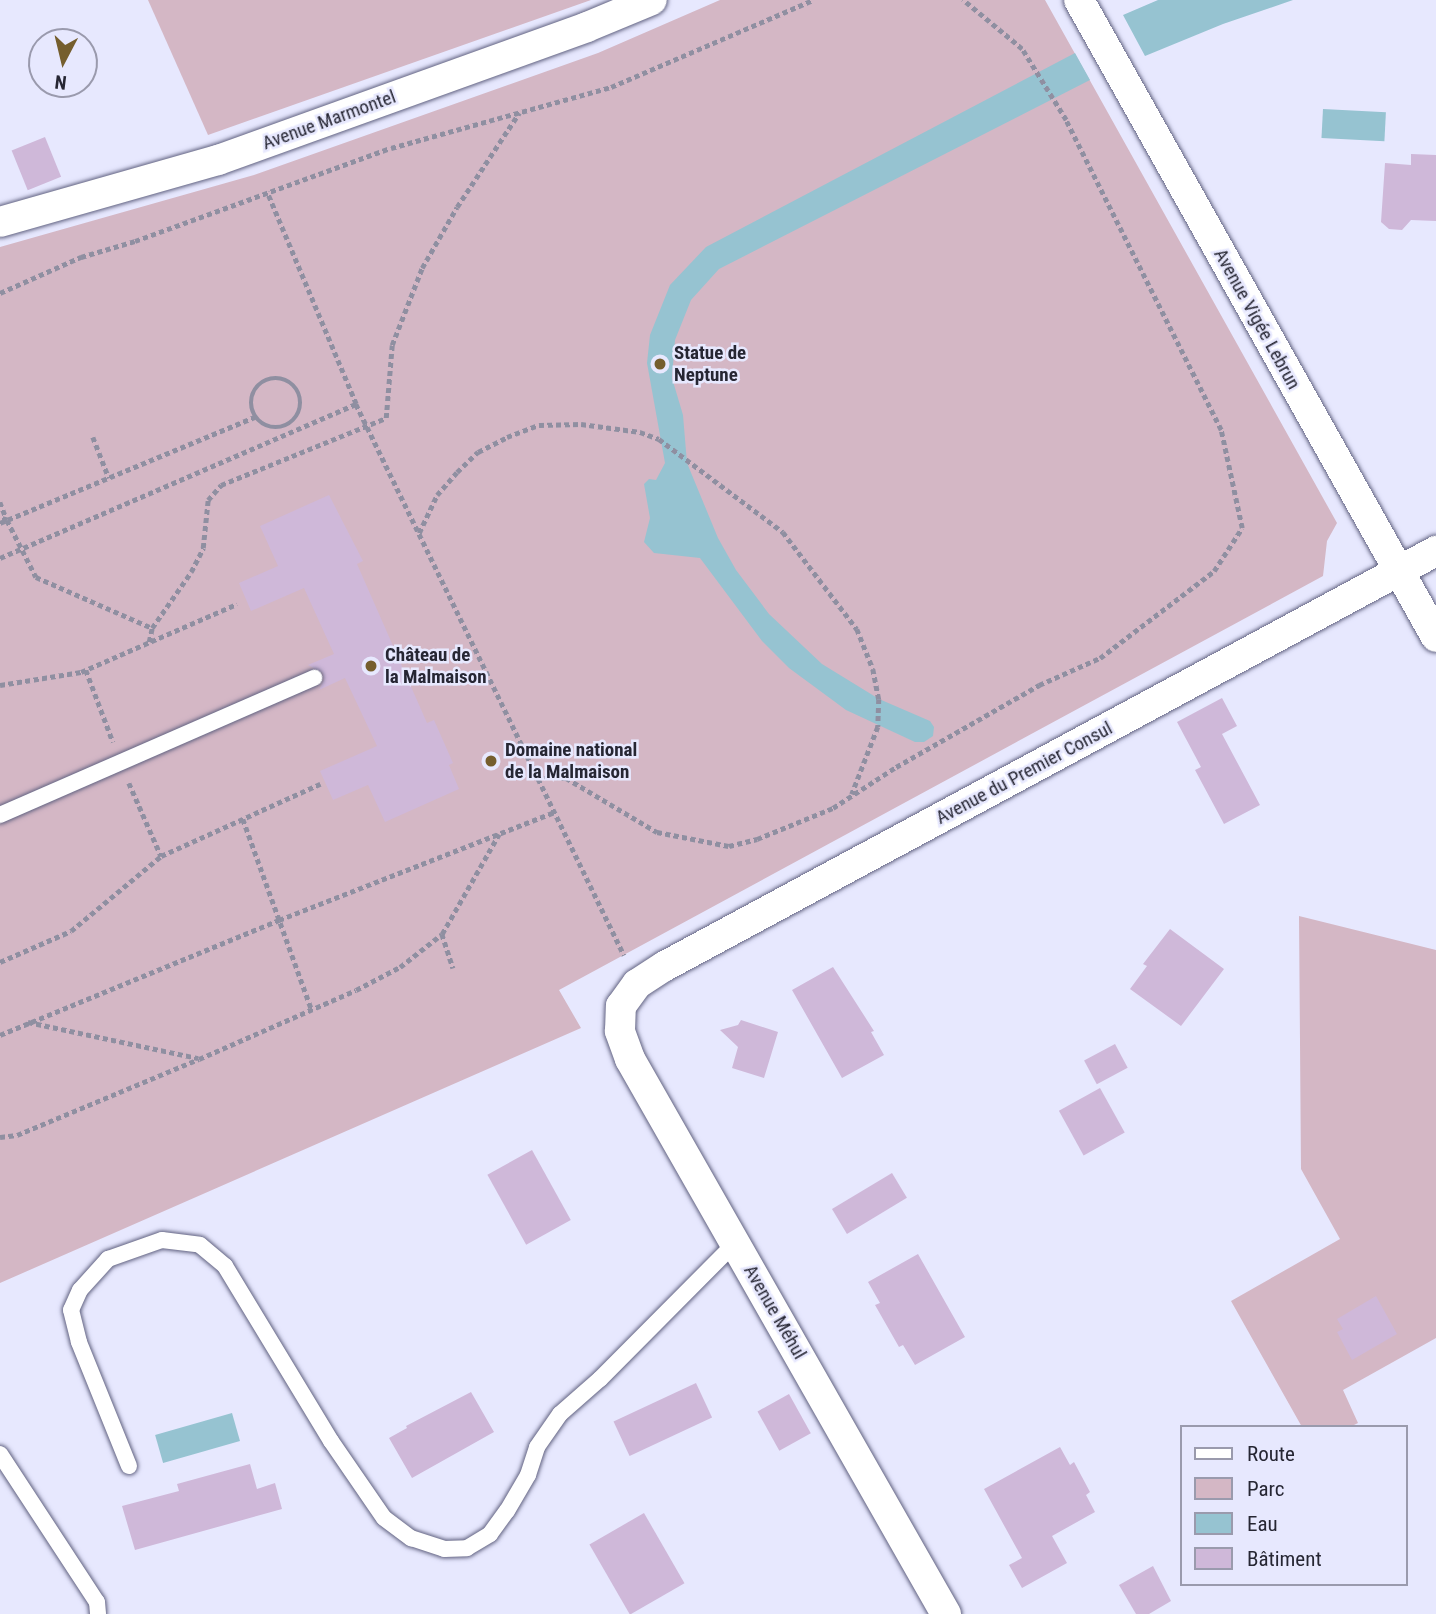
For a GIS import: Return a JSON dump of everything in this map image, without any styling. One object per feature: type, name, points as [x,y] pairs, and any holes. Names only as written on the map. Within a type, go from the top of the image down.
[{"type":"street","name":"Avenue Marmontel","points":[[0,222],[218,160],[587,27],[652,0]]},
{"type":"street","name":"Avenue Vigée Lebrun","points":[[1079,0],[1436,637]]},
{"type":"street","name":"Avenue du Premier Consul","points":[[621,1006],[638,984],[665,966],[1436,551]]},
{"type":"street","name":"Avenue Méhul","points":[[621,1006],[620,1031],[631,1059],[946,1614]]},
{"type":"lane","points":[[0,815],[314,678]]},
{"type":"lane","points":[[130,1466],[79,1342],[71,1310],[80,1290],[108,1259],[162,1240],[200,1245],[225,1266],[331,1441],[384,1518],[411,1538],[444,1549],[456,1549],[467,1548],[490,1535],[527,1475],[537,1447],[560,1414],[609,1371],[735,1243]]},
{"type":"lane","points":[[0,1454],[97,1602],[98,1614]]},
{"type":"path","points":[[0,293],[80,257],[391,148],[611,87],[813,0]]},
{"type":"path","points":[[536,775],[566,778],[657,832],[729,846],[788,827],[833,808],[1039,685],[1100,658],[1214,571],[1242,527],[1221,430],[1066,120],[1022,49],[963,0]]},
{"type":"path","points":[[149,642],[152,628],[191,572],[203,548],[208,500],[221,485],[386,418],[386,384],[392,345],[422,268],[457,207],[520,112]]},
{"type":"path","points":[[267,192],[356,404],[624,955]]},
{"type":"path","points":[[267,379],[286,379],[301,396],[302,408],[288,429],[265,426],[255,417],[251,401],[258,385],[267,379]]},
{"type":"path","points":[[0,558],[288,429],[356,404]]},
{"type":"path","points":[[0,520],[8,520],[255,417]]},
{"type":"path","points":[[419,533],[437,495],[457,472],[478,452],[507,437],[539,425],[581,424],[640,432],[660,439],[783,532],[857,629],[873,669],[879,699],[878,727],[852,795]]},
{"type":"path","points":[[93,437],[109,478]]},
{"type":"path","points":[[0,502],[20,549],[36,577],[152,628]]},
{"type":"path","points":[[0,685],[81,672],[237,604]]},
{"type":"path","points":[[0,962],[71,931],[161,856],[320,784]]},
{"type":"path","points":[[0,1035],[28,1021],[554,812]]},
{"type":"path","points":[[243,819],[311,1008]]},
{"type":"path","points":[[0,1136],[17,1135],[199,1059],[356,990],[400,967],[442,934],[499,834]]},
{"type":"path","points":[[442,934],[453,968]]},
{"type":"path","points":[[28,1021],[199,1059]]},
{"type":"green space","points":[[148,0],[591,0],[208,135]]},
{"type":"green space","name":"Domaine national de la Malmaison","points":[[720,0],[1045,0],[1337,523],[1327,541],[1323,576],[559,990],[581,1028],[0,1283],[0,247],[254,175],[598,53]]},
{"type":"green space","points":[[1299,916],[1436,950],[1436,1338],[1343,1390],[1358,1423],[1354,1425],[1301,1425],[1231,1301],[1340,1239],[1301,1169]]},
{"type":"water","points":[[1158,0],[1293,0],[1223,24],[1145,56],[1123,15]]},
{"type":"water","points":[[1075,53],[1090,80],[719,269],[691,300],[675,340],[672,378],[683,415],[687,463],[718,538],[736,570],[769,614],[822,664],[879,699],[930,721],[934,727],[933,736],[924,742],[915,742],[846,710],[789,668],[762,641],[700,558],[654,553],[644,542],[650,518],[644,484],[649,479],[656,480],[665,463],[647,363],[650,335],[670,285],[706,247]]},
{"type":"water","points":[[1323,109],[1386,112],[1384,141],[1321,138]]},
{"type":"water","points":[[232,1413],[240,1441],[163,1463],[155,1435]]},
{"type":"building","points":[[45,137],[61,177],[28,190],[12,150]]},
{"type":"building","points":[[1411,154],[1436,155],[1436,221],[1411,220],[1402,230],[1389,229],[1381,222],[1385,163],[1411,165]]},
{"type":"building","name":"Château de la Malmaison","points":[[329,495],[363,561],[357,564],[427,723],[434,720],[453,763],[449,765],[459,789],[385,822],[368,785],[333,800],[320,771],[377,746],[345,678],[319,690],[324,680],[323,673],[308,665],[334,654],[304,588],[251,611],[239,583],[278,566],[260,526]]},
{"type":"building","points":[[1222,698],[1237,726],[1222,734],[1260,805],[1224,824],[1195,770],[1201,767],[1177,722]]},
{"type":"building","points":[[1170,929],[1224,969],[1181,1026],[1130,989],[1147,966],[1143,964]]},
{"type":"building","points":[[833,967],[874,1031],[871,1032],[884,1055],[842,1078],[792,990]]},
{"type":"building","points":[[741,1020],[778,1032],[764,1078],[732,1068],[738,1047],[720,1030],[738,1025]]},
{"type":"building","points":[[1115,1044],[1128,1068],[1097,1084],[1084,1060]]},
{"type":"building","points":[[1100,1088],[1125,1133],[1084,1155],[1059,1111]]},
{"type":"building","points":[[532,1150],[571,1220],[526,1245],[487,1175]]},
{"type":"building","points":[[892,1173],[907,1198],[847,1234],[832,1209]]},
{"type":"building","points":[[918,1254],[965,1337],[915,1365],[903,1345],[899,1347],[875,1305],[880,1303],[868,1282]]},
{"type":"building","points":[[1376,1296],[1397,1334],[1352,1360],[1337,1332],[1343,1329],[1337,1319]]},
{"type":"building","points":[[696,1383],[712,1417],[630,1456],[614,1421]]},
{"type":"building","points":[[471,1392],[494,1432],[412,1478],[389,1438],[407,1428],[406,1426]]},
{"type":"building","points":[[789,1394],[811,1433],[779,1451],[758,1411]]},
{"type":"building","points":[[1060,1447],[1070,1465],[1074,1462],[1090,1492],[1086,1495],[1095,1512],[1052,1536],[1067,1563],[1022,1588],[1009,1565],[1022,1558],[984,1489]]},
{"type":"building","points":[[250,1464],[257,1489],[275,1483],[282,1509],[135,1550],[122,1506],[179,1491],[177,1484]]},
{"type":"building","points":[[644,1513],[684,1583],[630,1614],[589,1544]]},
{"type":"building","points":[[1153,1566],[1171,1601],[1149,1614],[1136,1614],[1119,1585]]},
{"type":"place","name":"Statue de Neptune","points":[[660,364]]},
{"type":"place","name":"Château de la Malmaison","points":[[371,666]]},
{"type":"place","name":"Domaine national de la Malmaison","points":[[491,761]]}]
